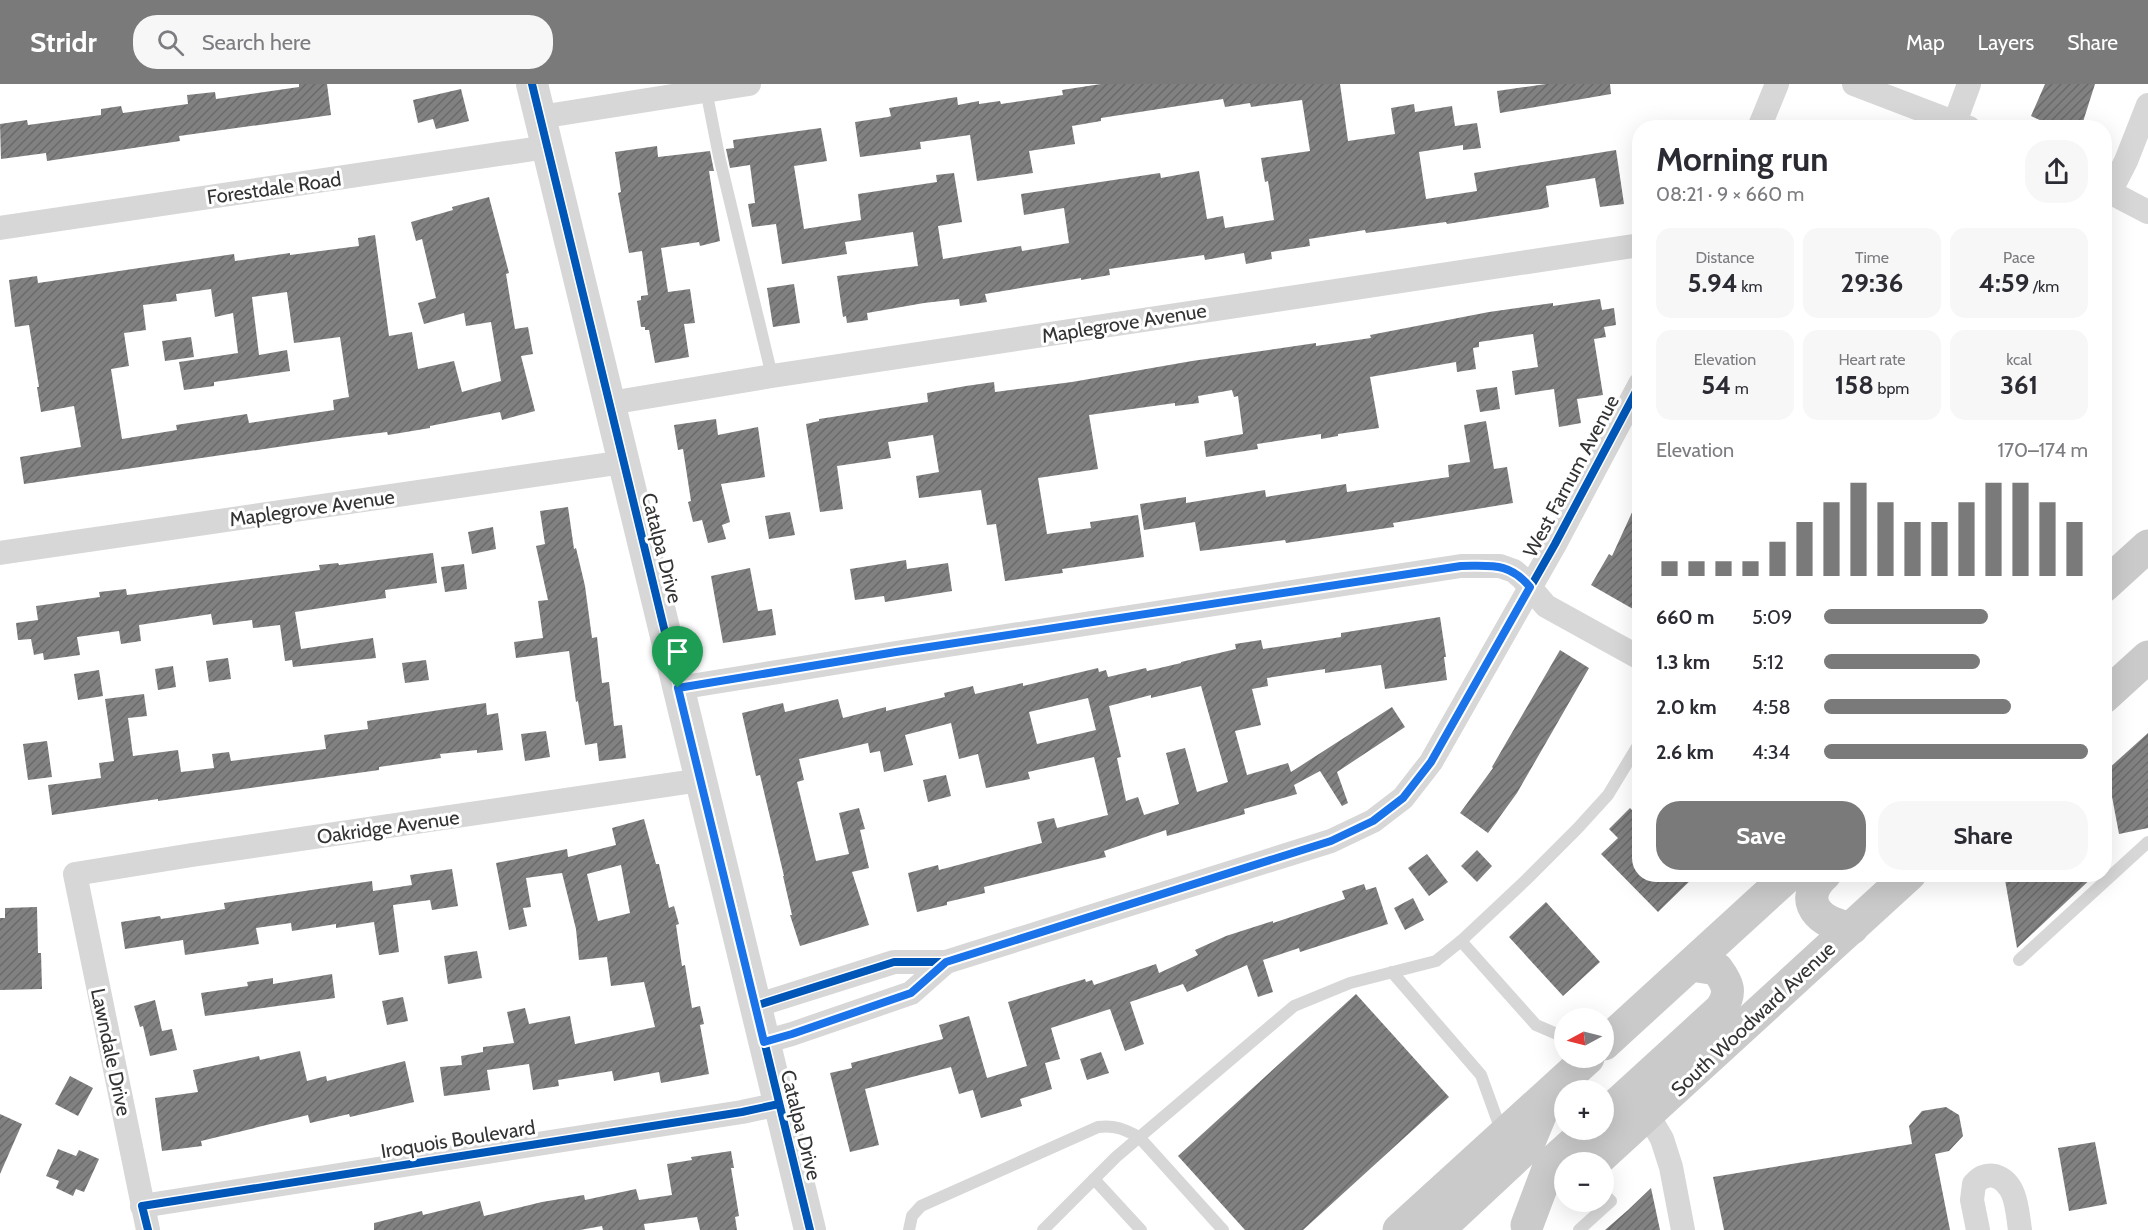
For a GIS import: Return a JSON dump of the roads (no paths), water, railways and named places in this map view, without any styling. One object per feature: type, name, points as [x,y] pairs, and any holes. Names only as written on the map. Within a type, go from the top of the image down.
[{"type":"main road","points":[[2112,579],[2148,546]]},
{"type":"main road","points":[[2112,690],[2148,657]]},
{"type":"main road","points":[[1614,1035],[1781,882]]},
{"type":"main road","points":[[1817,882],[1812,893],[1812,904],[1817,914],[1838,927],[1852,928]]},
{"type":"main road","name":"South Woodward Avenue","points":[[1606,1152],[1852,928],[1892,886]]},
{"type":"main road","points":[[1614,1107],[1722,1009],[1728,998],[1728,989],[1717,969],[1691,965]]},
{"type":"main road","points":[[1399,1230],[1576,1068]]},
{"type":"main road","points":[[1438,1230],[1527,1147],[1550,1091]]},
{"type":"main road","points":[[1525,1227],[1550,1164],[1577,1140]]},
{"type":"main road","points":[[1525,1227],[1554,1200]]},
{"type":"street","name":"Catalpa Drive","points":[[532,84],[810,1230]]},
{"type":"street","points":[[540,117],[749,84]]},
{"type":"street","points":[[1762,120],[1777,84]]},
{"type":"street","points":[[1854,84],[1944,120]]},
{"type":"street","points":[[1956,120],[1969,84]]},
{"type":"street","points":[[2112,183],[2126,162],[2148,105]]},
{"type":"street","name":"Forestdale Road","points":[[0,228],[548,147]]},
{"type":"street","points":[[2112,194],[2148,213]]},
{"type":"street","name":"Maplegrove Avenue","points":[[610,403],[772,376],[1632,246]]},
{"type":"street","name":"West Farnum Avenue","points":[[755,1006],[894,962],[946,962],[1331,841],[1373,821],[1403,798],[1431,762],[1555,544],[1632,399]]},
{"type":"street","name":"Maplegrove Avenue","points":[[0,553],[624,462]]},
{"type":"street","points":[[678,688],[896,652],[1461,566],[1500,566],[1514,571],[1546,606],[1632,654]]},
{"type":"street","name":"Oakridge Avenue","points":[[75,874],[701,780]]},
{"type":"street","name":"Lawndale Drive","points":[[75,874],[148,1230]]},
{"type":"street","name":"West Farnum Avenue","points":[[764,1042],[911,993],[946,962]]},
{"type":"street","name":"Iroquois Boulevard","points":[[142,1206],[779,1104]]},
{"type":"street","points":[[1648,1115],[1662,1139],[1671,1167],[1683,1230]]},
{"type":"street","points":[[1978,1230],[1972,1200],[1974,1184],[1980,1178],[1990,1175],[2001,1178],[2011,1188],[2020,1230]]},
{"type":"lane","points":[[706,90],[719,156],[772,376]]},
{"type":"lane","points":[[1049,1228],[1094,1179],[1138,1137],[1294,1006],[1350,983],[1436,961],[1527,879],[1584,821],[1608,795],[1632,755]]},
{"type":"lane","points":[[2112,875],[2148,842]]},
{"type":"lane","points":[[2019,960],[2104,882]]},
{"type":"lane","points":[[1461,940],[1536,1025],[1554,1033]]},
{"type":"lane","points":[[1392,972],[1481,1075],[1502,1135]]},
{"type":"lane","points":[[909,1230],[912,1216],[921,1206],[1098,1126],[1112,1125],[1138,1137],[1222,1230]]},
{"type":"lane","points":[[1094,1179],[1141,1230]]},
{"type":"lane","points":[[1579,1230],[1599,1212]]}]
